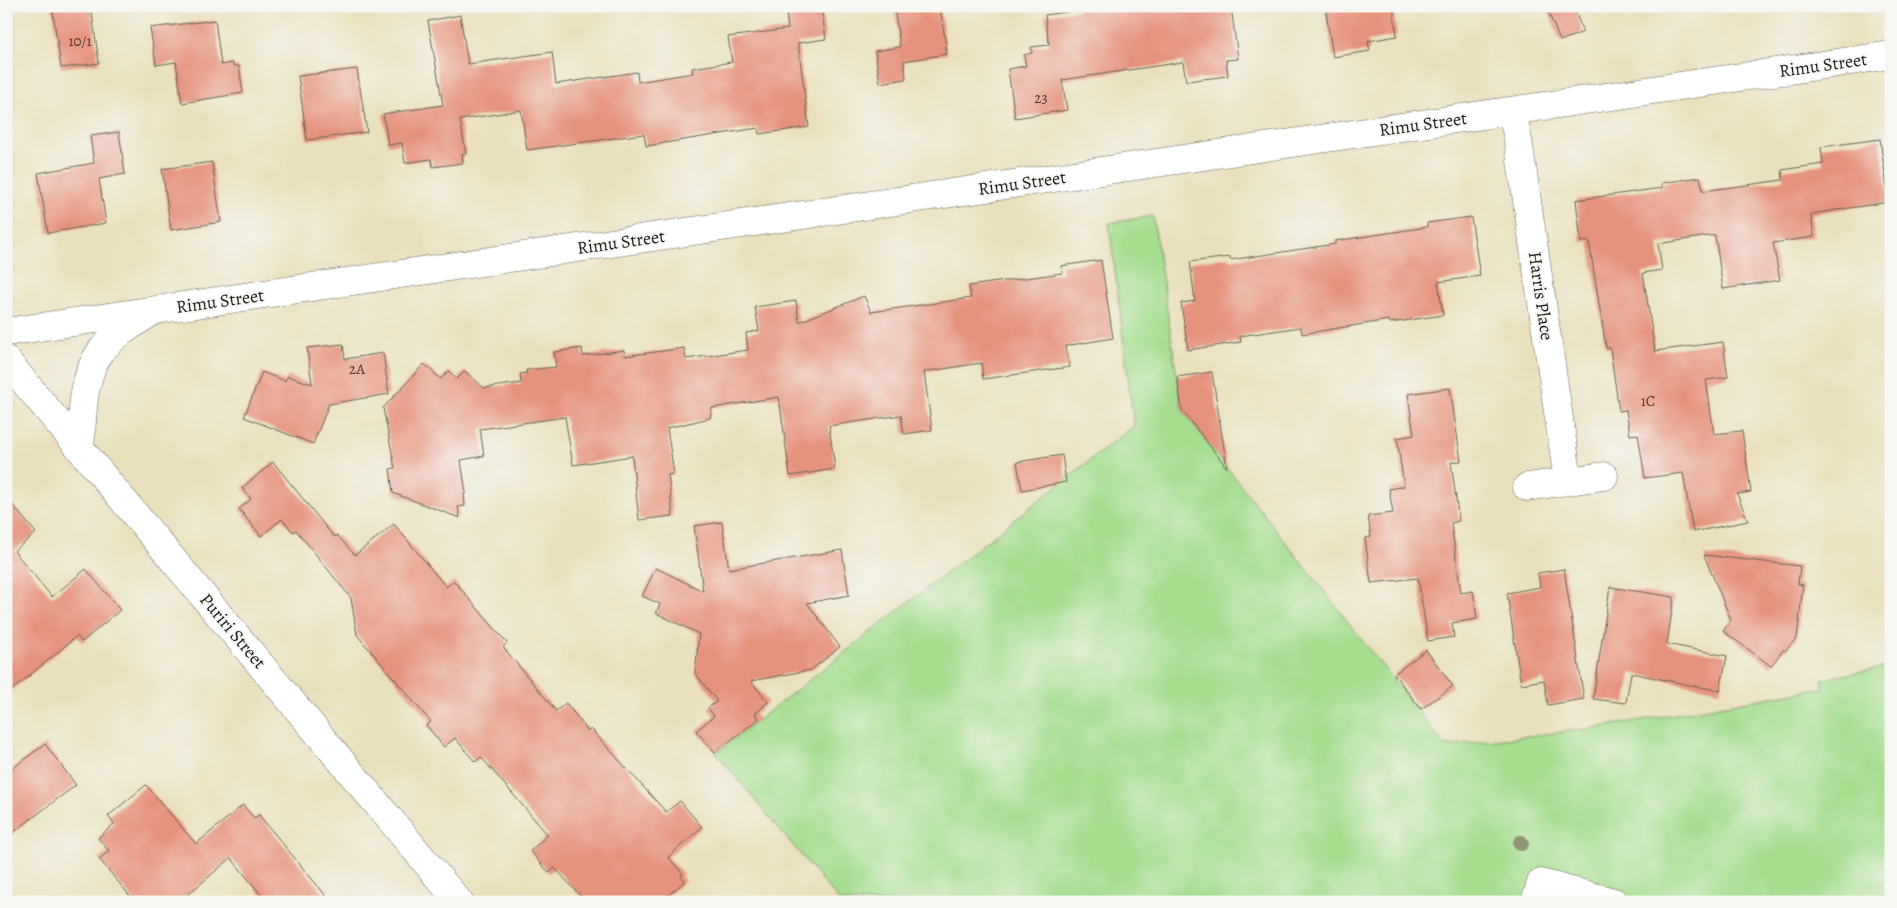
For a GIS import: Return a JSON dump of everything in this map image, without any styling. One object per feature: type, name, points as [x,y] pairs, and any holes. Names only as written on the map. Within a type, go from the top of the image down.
[{"type":"street","name":"Rimu Street","points":[[6,332],[1891,55]]},
{"type":"street","name":"Harris Place","points":[[1512,112],[1518,140],[1568,480]]},
{"type":"street","name":"Rimu Street","points":[[80,448],[88,376],[101,351],[122,332],[153,310]]},
{"type":"street","name":"Puriri Street","points":[[6,360],[459,902]]},
{"type":"street","points":[[1527,487],[1604,476]]},
{"type":"street","points":[[1535,902],[1540,883],[1614,902]]},
{"type":"green space","points":[[1153,216],[1182,410],[1445,746],[1595,728],[1823,688],[1822,679],[1891,666],[1891,902],[840,902],[716,753],[1134,426],[1109,223]]},
{"type":"building","points":[[52,6],[91,6],[99,63],[61,68]]},
{"type":"building","points":[[785,6],[821,6],[826,39],[798,43],[809,127],[759,134],[758,128],[646,146],[644,134],[527,150],[521,110],[460,120],[466,154],[462,154],[463,163],[433,167],[431,159],[405,163],[402,143],[388,145],[383,114],[443,105],[428,21],[460,15],[468,64],[552,52],[556,84],[637,72],[638,82],[693,73],[692,68],[732,62],[728,37],[788,29]]},
{"type":"building","points":[[894,6],[940,6],[947,54],[904,61],[906,79],[880,83],[875,51],[900,47]]},
{"type":"building","points":[[1080,6],[1231,6],[1238,59],[1226,60],[1228,76],[1186,81],[1183,62],[1062,80],[1067,110],[1015,118],[1008,69],[1026,66],[1024,55],[1032,53],[1031,47],[1049,45],[1045,15],[1080,10]]},
{"type":"building","points":[[1325,6],[1393,6],[1397,36],[1368,41],[1370,51],[1333,57]]},
{"type":"building","points":[[1546,6],[1573,6],[1583,32],[1560,41]]},
{"type":"building","points":[[215,20],[221,65],[233,63],[233,66],[239,66],[243,93],[182,103],[176,62],[156,65],[150,28]]},
{"type":"building","points":[[357,69],[367,132],[307,140],[298,76]]},
{"type":"building","points":[[119,132],[125,174],[99,179],[106,223],[48,233],[38,173],[94,163],[90,136]]},
{"type":"building","points":[[1880,139],[1889,202],[1811,214],[1814,237],[1773,243],[1780,280],[1723,289],[1715,235],[1658,244],[1662,270],[1643,273],[1655,351],[1723,342],[1728,377],[1706,380],[1714,434],[1742,431],[1751,492],[1737,494],[1748,521],[1693,532],[1683,473],[1645,478],[1638,434],[1630,435],[1626,410],[1619,411],[1610,348],[1606,348],[1589,241],[1581,242],[1576,200],[1662,188],[1662,183],[1700,177],[1703,191],[1783,180],[1782,170],[1823,164],[1821,147]]},
{"type":"building","points":[[212,162],[221,222],[171,230],[162,169]]},
{"type":"building","points":[[1471,217],[1480,276],[1438,282],[1443,315],[1390,323],[1389,320],[1302,334],[1301,327],[1240,336],[1241,342],[1188,350],[1181,303],[1195,301],[1190,262],[1230,257],[1230,260],[1335,244],[1335,241],[1427,227],[1427,223]]},
{"type":"building","points":[[1101,260],[1113,338],[1065,346],[1070,367],[983,379],[981,363],[924,372],[932,430],[904,434],[901,415],[829,426],[835,469],[790,476],[779,397],[712,408],[710,418],[667,428],[674,474],[668,475],[673,516],[639,520],[632,456],[573,465],[565,417],[480,429],[484,456],[461,460],[466,493],[464,494],[465,506],[458,507],[460,518],[393,493],[390,469],[395,468],[383,408],[424,364],[441,379],[449,371],[457,379],[465,371],[484,388],[521,383],[520,374],[527,373],[526,370],[556,367],[554,352],[582,348],[583,356],[624,350],[625,356],[684,348],[686,359],[748,350],[746,333],[759,331],[755,307],[796,301],[799,322],[864,296],[871,312],[971,298],[969,286],[1062,273],[1061,266]]},
{"type":"building","points":[[343,344],[345,359],[383,353],[389,394],[329,404],[313,444],[244,417],[262,372],[285,381],[288,376],[312,384],[307,348]]},
{"type":"building","points":[[1212,372],[1227,468],[1182,410],[1177,377]]},
{"type":"building","points":[[1450,388],[1461,461],[1451,462],[1459,521],[1451,523],[1461,593],[1473,591],[1477,619],[1452,623],[1454,637],[1428,641],[1418,578],[1371,583],[1365,538],[1371,537],[1368,516],[1393,513],[1389,489],[1404,486],[1397,438],[1414,435],[1408,394]]},
{"type":"building","points":[[1062,455],[1066,482],[1022,490],[1017,462]]},
{"type":"building","points":[[273,462],[334,537],[337,535],[355,555],[394,524],[446,587],[454,581],[507,643],[503,647],[556,711],[566,703],[588,731],[591,729],[666,812],[680,801],[702,827],[668,857],[683,874],[681,876],[685,881],[660,902],[586,902],[555,868],[549,873],[530,851],[548,835],[481,757],[475,762],[455,738],[444,747],[426,725],[431,722],[357,635],[351,598],[296,530],[293,532],[282,519],[261,536],[239,509],[251,499],[242,488]]},
{"type":"building","points":[[6,497],[36,533],[14,551],[52,597],[86,569],[120,610],[82,642],[77,636],[6,695]]},
{"type":"building","points":[[722,522],[729,569],[842,550],[849,595],[807,603],[840,647],[811,670],[751,681],[768,702],[755,714],[759,719],[715,752],[696,731],[714,716],[708,708],[717,701],[695,673],[699,634],[656,613],[660,604],[642,596],[656,568],[703,591],[694,526]]},
{"type":"building","points":[[1704,555],[1800,566],[1798,584],[1803,585],[1797,638],[1785,651],[1783,650],[1771,666],[1723,631],[1731,620]]},
{"type":"building","points":[[1564,569],[1584,699],[1548,705],[1544,680],[1521,684],[1507,593],[1540,587],[1538,573]]},
{"type":"building","points":[[1610,587],[1674,597],[1667,644],[1727,656],[1720,691],[1631,673],[1626,703],[1593,699]]},
{"type":"building","points":[[1426,650],[1453,686],[1421,709],[1394,674]]},
{"type":"building","points":[[45,744],[76,785],[6,838],[6,773]]},
{"type":"building","points":[[146,785],[196,844],[243,805],[254,818],[259,815],[331,902],[267,902],[231,858],[179,902],[135,902],[99,859],[109,851],[98,838],[114,824],[108,816]]}]
